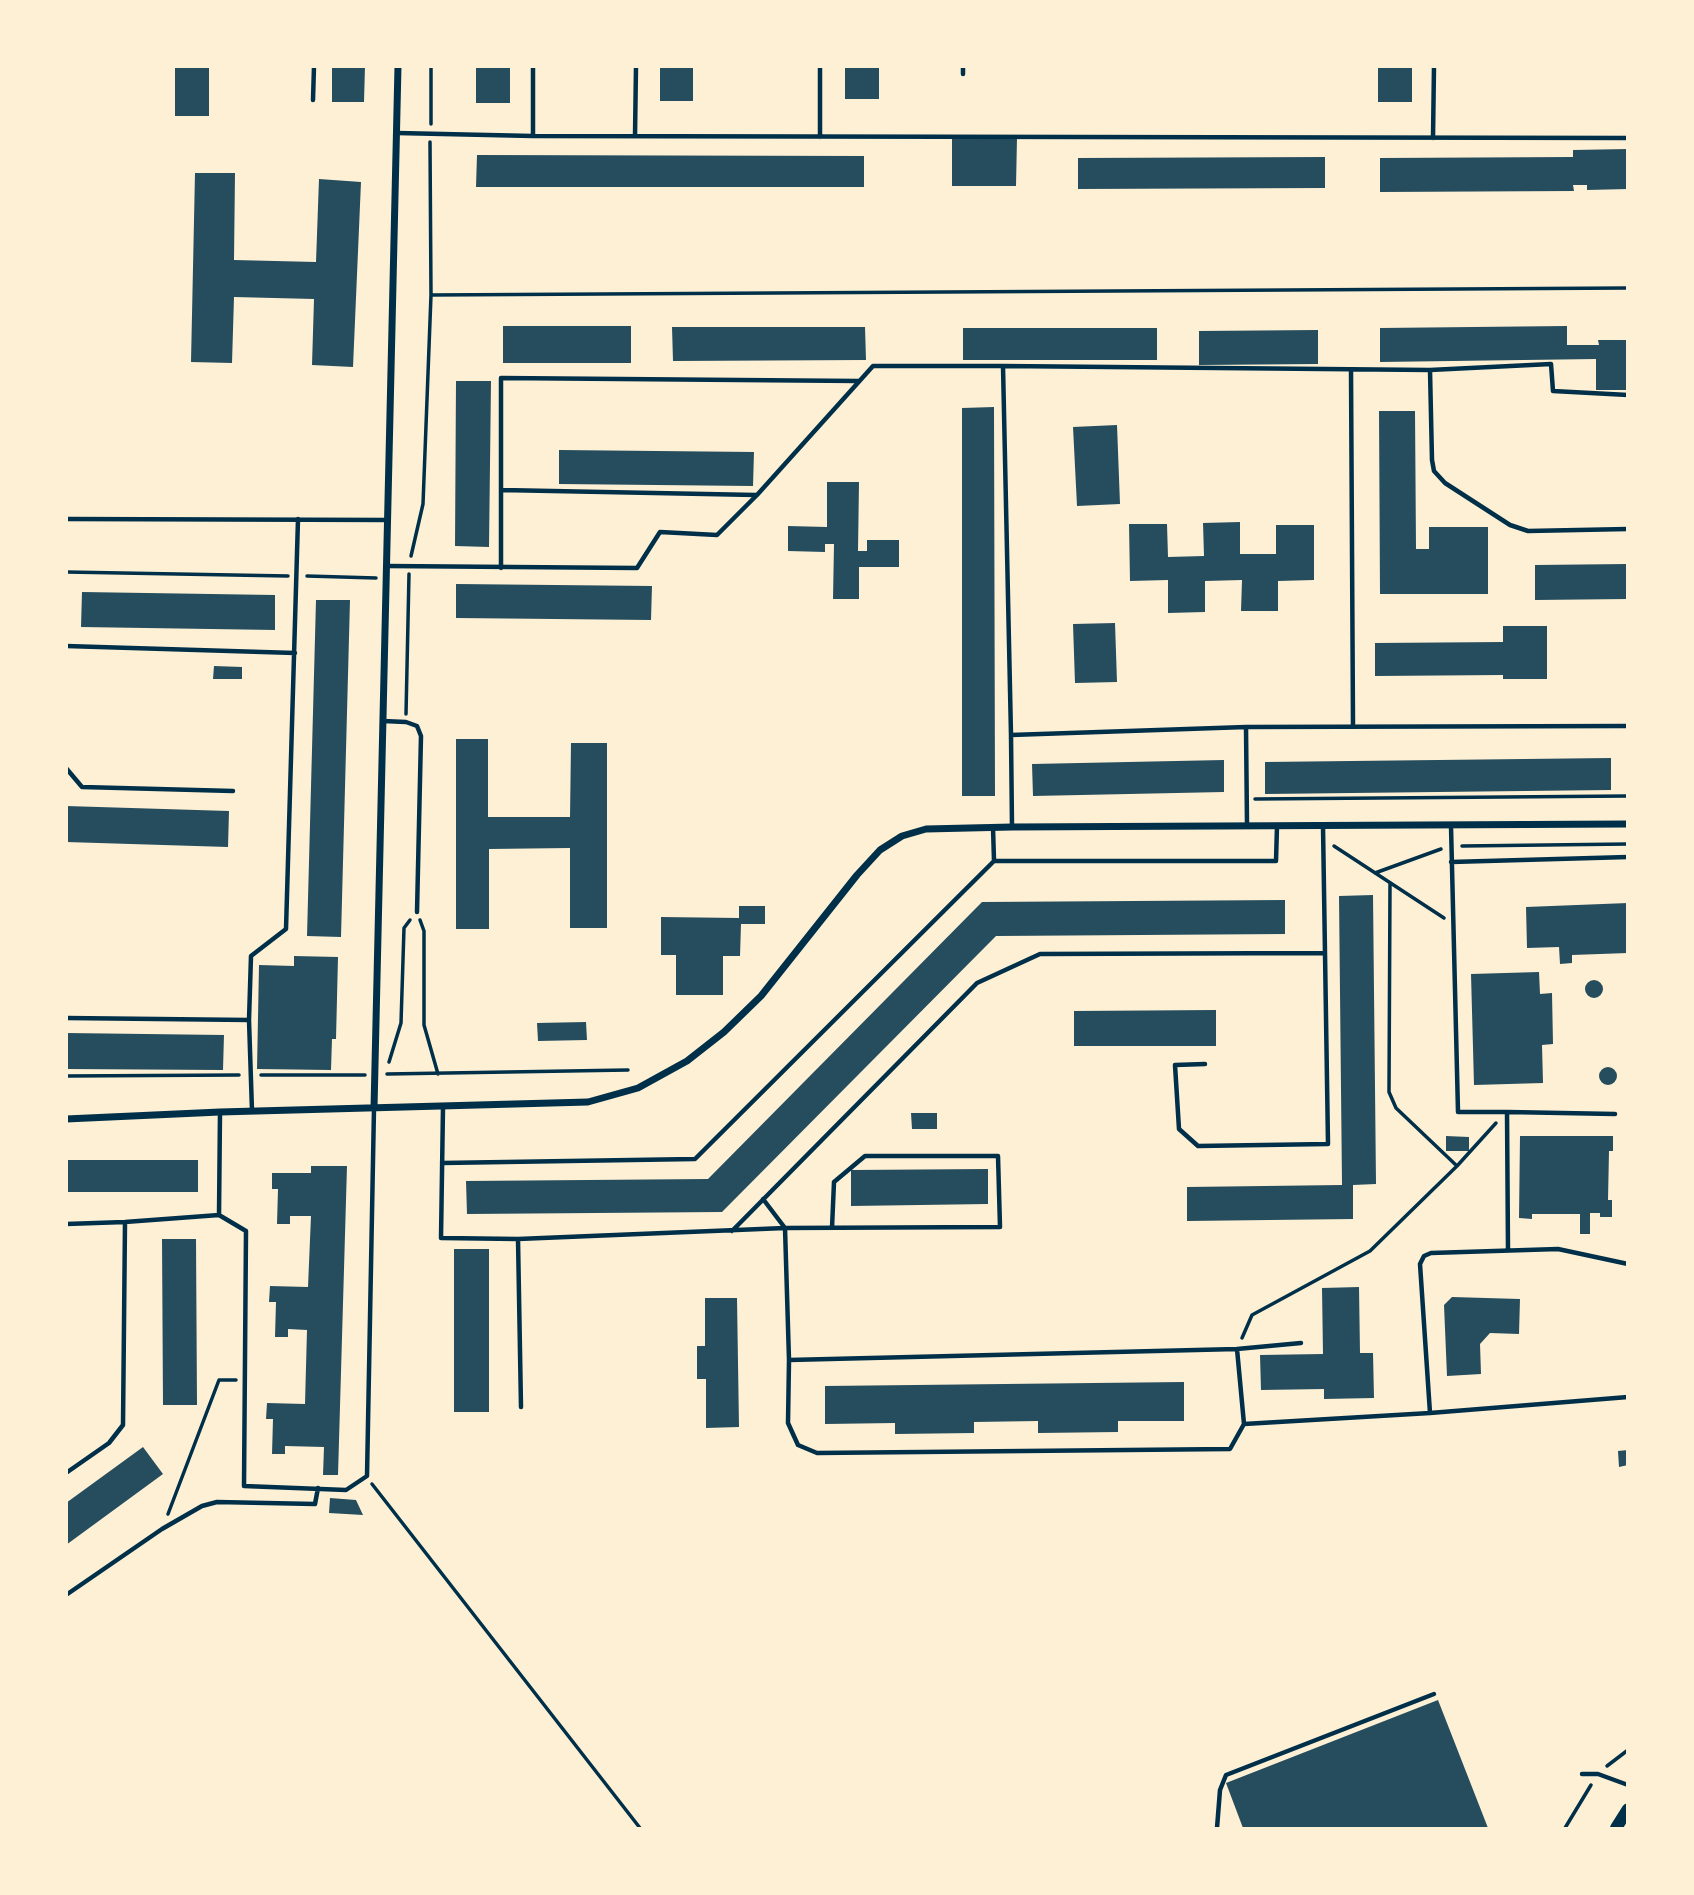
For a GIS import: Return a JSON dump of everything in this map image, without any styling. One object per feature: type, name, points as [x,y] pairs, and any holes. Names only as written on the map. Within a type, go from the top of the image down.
[{"type":"main road","points":[[1616,1829],[1628,1809]]},
{"type":"street","points":[[374,1108],[398,66]]},
{"type":"street","points":[[66,1119],[220,1111],[588,1102],[638,1088],[687,1061],[724,1032],[761,996],[880,850],[902,836],[926,829],[1628,824]]},
{"type":"lane","points":[[313,100],[314,66]]},
{"type":"lane","points":[[533,66],[533,136]]},
{"type":"lane","points":[[635,136],[636,66]]},
{"type":"lane","points":[[820,66],[820,137]]},
{"type":"lane","points":[[963,66],[963,74]]},
{"type":"lane","points":[[1433,138],[1434,66]]},
{"type":"lane","points":[[396,133],[533,136],[1628,138]]},
{"type":"lane","points":[[386,566],[637,568],[660,532],[717,535],[757,495],[873,366],[1430,370],[1551,364],[1553,391],[1628,395]]},
{"type":"lane","points":[[1003,366],[1013,827]]},
{"type":"lane","points":[[1350,370],[1353,726]]},
{"type":"lane","points":[[1430,370],[1432,460],[1434,471],[1445,483],[1510,526],[1528,531],[1628,529]]},
{"type":"lane","points":[[501,568],[501,378],[859,381]]},
{"type":"lane","points":[[501,490],[757,495]]},
{"type":"lane","points":[[66,519],[387,520]]},
{"type":"lane","points":[[252,1111],[249,1020],[251,956],[286,929],[298,519]]},
{"type":"lane","points":[[66,646],[295,653]]},
{"type":"lane","points":[[383,721],[406,722],[416,726],[421,736],[417,912]]},
{"type":"lane","points":[[1011,735],[1245,727],[1628,726]]},
{"type":"lane","points":[[1245,727],[1247,825]]},
{"type":"lane","points":[[66,768],[82,787],[233,791]]},
{"type":"lane","points":[[442,1163],[695,1159],[994,861],[1276,861],[1277,826]]},
{"type":"lane","points":[[1205,1064],[1175,1065],[1179,1129],[1198,1146],[1328,1144],[1323,826]]},
{"type":"lane","points":[[1451,826],[1458,1112],[1615,1114]]},
{"type":"lane","points":[[993,827],[994,861]]},
{"type":"lane","points":[[1451,862],[1628,857]]},
{"type":"lane","points":[[731,1231],[977,983],[1040,954],[1325,953]]},
{"type":"lane","points":[[66,1018],[249,1020]]},
{"type":"lane","points":[[443,1107],[442,1238],[518,1238],[785,1228],[832,1228],[1000,1227],[998,1156],[865,1156],[834,1182],[832,1228]]},
{"type":"lane","points":[[66,1224],[219,1215],[246,1231],[244,1486],[346,1490],[367,1476],[374,1108]]},
{"type":"lane","points":[[219,1215],[220,1111]]},
{"type":"lane","points":[[1507,1112],[1508,1250]]},
{"type":"lane","points":[[764,1199],[785,1228],[788,1423],[798,1445],[817,1454],[1230,1449],[1244,1424],[1237,1349]]},
{"type":"lane","points":[[66,1474],[109,1443],[123,1424],[125,1222]]},
{"type":"lane","points":[[518,1238],[521,1406]]},
{"type":"lane","points":[[1430,1413],[1420,1264],[1424,1256],[1431,1253],[1558,1249],[1628,1264]]},
{"type":"lane","points":[[789,1360],[1237,1349],[1301,1343]]},
{"type":"lane","points":[[1244,1424],[1628,1397]]},
{"type":"lane","points":[[66,1595],[162,1529],[202,1506],[217,1502],[315,1504],[318,1488]]},
{"type":"lane","points":[[1217,1829],[1220,1790],[1226,1775],[1434,1694]]},
{"type":"lane","points":[[1582,1774],[1598,1774],[1628,1785]]},
{"type":"path","points":[[406,722],[409,566],[423,504],[431,295],[431,66]]},
{"type":"path","points":[[431,295],[1628,288]]},
{"type":"path","points":[[66,572],[386,578]]},
{"type":"path","points":[[1247,799],[1628,796]]},
{"type":"path","points":[[1323,839],[1453,924]]},
{"type":"path","points":[[1375,873],[1450,846],[1628,844]]},
{"type":"path","points":[[1390,883],[1389,1092],[1396,1108],[1457,1166]]},
{"type":"path","points":[[417,912],[424,931],[424,1025],[438,1074]]},
{"type":"path","points":[[417,912],[404,928],[401,1024],[385,1074],[628,1070]]},
{"type":"path","points":[[66,1076],[375,1075]]},
{"type":"path","points":[[1237,1349],[1252,1315],[1370,1251],[1457,1166],[1507,1112]]},
{"type":"path","points":[[162,1529],[219,1380],[245,1380]]},
{"type":"path","points":[[367,1476],[640,1829]]},
{"type":"path","points":[[1565,1829],[1598,1774],[1628,1750]]},
{"type":"building","points":[[175,66],[209,66],[209,116],[175,116]]},
{"type":"building","points":[[332,66],[365,66],[364,102],[332,102]]},
{"type":"building","points":[[476,66],[510,66],[510,103],[476,103]]},
{"type":"building","points":[[660,66],[693,66],[693,101],[660,101]]},
{"type":"building","points":[[845,66],[879,66],[879,99],[845,99]]},
{"type":"building","points":[[1378,66],[1412,66],[1412,102],[1378,102]]},
{"type":"building","points":[[952,137],[1017,138],[1016,186],[952,186]]},
{"type":"building","points":[[1628,149],[1628,189],[1587,190],[1587,185],[1573,185],[1574,191],[1380,192],[1380,158],[1573,157],[1573,150]]},
{"type":"building","points":[[477,155],[864,156],[864,187],[476,187]]},
{"type":"building","points":[[1325,157],[1325,188],[1078,189],[1078,158]]},
{"type":"building","points":[[195,173],[235,173],[234,260],[316,262],[319,179],[361,182],[353,367],[312,365],[314,299],[234,297],[232,363],[191,362]]},
{"type":"building","points":[[503,326],[631,326],[631,363],[503,363]]},
{"type":"building","points":[[1567,326],[1567,345],[1599,345],[1598,340],[1628,340],[1628,390],[1596,390],[1596,359],[1380,362],[1380,328]]},
{"type":"building","points":[[672,327],[865,327],[866,360],[673,361]]},
{"type":"building","points":[[963,328],[1157,328],[1157,360],[963,360]]},
{"type":"building","points":[[1318,330],[1318,364],[1199,365],[1199,331]]},
{"type":"building","points":[[456,381],[491,381],[489,547],[455,546]]},
{"type":"building","points":[[994,407],[995,796],[962,796],[962,408]]},
{"type":"building","points":[[1379,411],[1415,411],[1416,549],[1429,549],[1429,527],[1488,527],[1488,594],[1380,594]]},
{"type":"building","points":[[1117,425],[1120,504],[1077,506],[1073,427]]},
{"type":"building","points":[[559,450],[754,452],[753,486],[559,484]]},
{"type":"building","points":[[827,482],[859,482],[858,551],[867,551],[867,540],[899,540],[899,567],[859,567],[859,599],[833,599],[834,544],[825,544],[825,552],[788,551],[788,526],[827,527]]},
{"type":"building","points":[[1240,522],[1240,554],[1276,554],[1276,525],[1314,525],[1314,580],[1278,581],[1278,611],[1241,611],[1242,580],[1205,581],[1205,612],[1168,613],[1168,580],[1130,581],[1129,524],[1167,524],[1168,557],[1204,556],[1203,523]]},
{"type":"building","points":[[1628,564],[1628,599],[1535,600],[1535,565]]},
{"type":"building","points":[[456,584],[652,586],[651,620],[456,618]]},
{"type":"building","points":[[82,592],[275,595],[275,630],[81,627]]},
{"type":"building","points":[[316,600],[350,600],[341,937],[307,936]]},
{"type":"building","points":[[1115,623],[1117,682],[1075,683],[1073,624]]},
{"type":"building","points":[[1503,626],[1547,626],[1547,679],[1503,679],[1503,675],[1375,676],[1375,643],[1503,642]]},
{"type":"building","points":[[214,666],[242,667],[242,679],[213,679]]},
{"type":"building","points":[[456,739],[488,739],[488,817],[570,817],[571,743],[607,743],[607,928],[570,928],[570,848],[489,849],[489,929],[456,929]]},
{"type":"building","points":[[1611,758],[1611,790],[1265,794],[1265,762]]},
{"type":"building","points":[[1224,760],[1224,792],[1033,796],[1032,764]]},
{"type":"building","points":[[66,806],[229,811],[228,847],[66,842]]},
{"type":"building","points":[[1373,895],[1376,1184],[1353,1185],[1353,1219],[1187,1221],[1187,1187],[1342,1185],[1339,896]]},
{"type":"building","points":[[1285,900],[1285,934],[996,936],[722,1212],[467,1214],[466,1181],[708,1179],[982,902]]},
{"type":"building","points":[[1628,903],[1628,953],[1572,955],[1572,963],[1560,964],[1559,947],[1527,948],[1526,907]]},
{"type":"building","points":[[739,906],[765,906],[765,924],[741,924],[740,956],[723,956],[723,995],[676,995],[676,955],[661,955],[661,917],[739,918]]},
{"type":"building","points":[[294,956],[338,957],[336,1039],[332,1039],[331,1070],[257,1069],[259,965],[294,966]]},
{"type":"building","points":[[1539,972],[1540,994],[1552,993],[1553,1044],[1542,1045],[1543,1083],[1474,1085],[1471,974]]},
{"type":"building","points":[[1594,980],[1600,983],[1603,989],[1600,995],[1594,998],[1588,995],[1585,989],[1588,983]]},
{"type":"building","points":[[1216,1010],[1216,1046],[1074,1046],[1074,1011]]},
{"type":"building","points":[[586,1022],[587,1040],[538,1041],[537,1023]]},
{"type":"building","points":[[66,1033],[224,1035],[223,1070],[66,1069]]},
{"type":"building","points":[[1608,1067],[1614,1070],[1617,1076],[1614,1082],[1608,1085],[1602,1082],[1599,1076],[1602,1070]]},
{"type":"building","points":[[911,1113],[937,1113],[937,1129],[912,1129]]},
{"type":"building","points":[[1446,1136],[1469,1137],[1469,1151],[1446,1151]]},
{"type":"building","points":[[1520,1136],[1613,1136],[1613,1151],[1609,1151],[1608,1200],[1612,1200],[1612,1217],[1600,1217],[1600,1213],[1590,1213],[1590,1234],[1580,1234],[1580,1214],[1532,1214],[1532,1219],[1519,1218]]},
{"type":"building","points":[[66,1160],[198,1160],[198,1192],[66,1192]]},
{"type":"building","points":[[311,1166],[347,1166],[338,1475],[323,1475],[324,1447],[285,1446],[285,1454],[272,1454],[273,1419],[266,1419],[267,1403],[305,1404],[307,1330],[288,1329],[288,1337],[275,1337],[276,1302],[269,1302],[270,1286],[308,1287],[311,1216],[290,1216],[290,1224],[277,1224],[278,1189],[272,1189],[272,1173],[311,1173]]},
{"type":"building","points":[[988,1169],[988,1204],[851,1206],[851,1170]]},
{"type":"building","points":[[162,1239],[196,1239],[197,1405],[163,1405]]},
{"type":"building","points":[[454,1249],[489,1249],[489,1412],[454,1412]]},
{"type":"building","points":[[1359,1287],[1360,1353],[1373,1353],[1374,1398],[1324,1399],[1324,1389],[1261,1390],[1260,1355],[1323,1354],[1322,1288]]},
{"type":"building","points":[[1452,1297],[1520,1299],[1519,1334],[1490,1333],[1480,1344],[1481,1374],[1447,1376],[1444,1305]]},
{"type":"building","points":[[705,1298],[737,1298],[739,1427],[706,1428],[706,1379],[697,1379],[697,1346],[705,1346]]},
{"type":"building","points":[[1184,1382],[1184,1421],[1118,1421],[1118,1432],[1038,1433],[1038,1421],[974,1422],[974,1433],[895,1434],[895,1423],[825,1424],[825,1386]]},
{"type":"building","points":[[143,1447],[163,1474],[66,1545],[66,1503]]},
{"type":"building","points":[[1628,1450],[1628,1465],[1619,1467],[1618,1451]]},
{"type":"building","points":[[330,1498],[356,1500],[363,1515],[329,1513]]},
{"type":"building","points":[[1438,1700],[1488,1828],[1243,1828],[1226,1783]]}]
